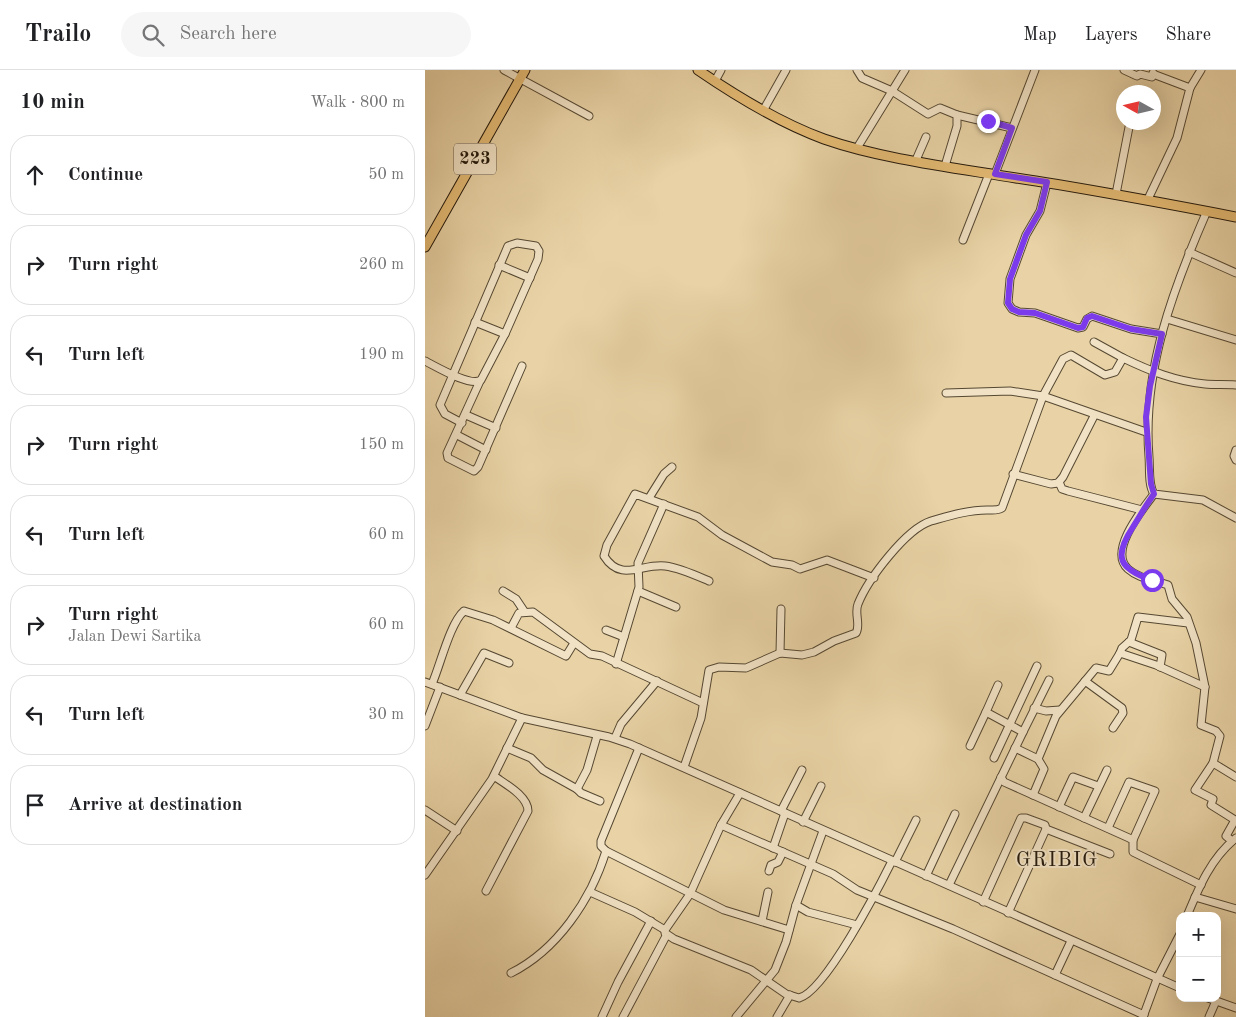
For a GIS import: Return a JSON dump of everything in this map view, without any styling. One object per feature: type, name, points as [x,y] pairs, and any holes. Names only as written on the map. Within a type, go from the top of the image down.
[{"type":"main road","name":"223","points":[[425,247],[525,70]]},
{"type":"main road","points":[[698,70],[763,109],[810,134],[857,148],[945,166],[1148,199],[1236,217]]},
{"type":"street","points":[[504,70],[589,116]]},
{"type":"street","points":[[715,81],[721,70]]},
{"type":"street","points":[[763,109],[785,70]]},
{"type":"street","points":[[857,70],[862,78],[892,91],[928,114],[940,108],[957,115],[1012,128]]},
{"type":"street","points":[[857,148],[905,70]]},
{"type":"street","points":[[963,240],[1035,70]]},
{"type":"street","points":[[1124,70],[1137,76],[1140,74],[1151,77],[1153,72],[1189,88]]},
{"type":"street","points":[[1148,199],[1177,138],[1189,88],[1201,70]]},
{"type":"street","points":[[945,166],[957,126],[957,115]]},
{"type":"street","points":[[1116,194],[1128,130]]},
{"type":"street","points":[[916,160],[926,137]]},
{"type":"street","points":[[1047,182],[1040,211],[1026,235],[1010,279],[1009,307],[1019,312],[1035,313],[1078,328],[1083,327],[1087,318],[1092,316],[1131,329],[1162,334]]},
{"type":"street","points":[[1154,494],[1151,484],[1146,432],[1148,396],[1162,334],[1189,252],[1207,211]]},
{"type":"street","points":[[462,423],[445,414],[440,405],[499,265],[511,244],[535,246],[539,255],[505,334],[480,381],[457,435],[447,452],[448,458],[476,470],[523,366]]},
{"type":"street","points":[[1189,252],[1236,273]]},
{"type":"street","points":[[499,265],[530,278]]},
{"type":"street","points":[[1167,319],[1236,340]]},
{"type":"street","points":[[475,322],[505,334]]},
{"type":"street","points":[[1094,342],[1153,372],[1192,383],[1236,385]]},
{"type":"street","points":[[684,767],[694,742],[711,668],[746,668],[780,653],[802,655],[814,652],[834,641],[856,633],[858,629],[858,604],[874,578],[905,539],[918,526],[971,511],[999,510],[1004,504],[1013,474],[1043,396],[1063,359],[1068,355],[1107,375],[1115,372],[1123,358]]},
{"type":"street","points":[[425,361],[472,382],[480,381]]},
{"type":"street","points":[[946,393],[1010,391],[1043,396],[1094,416],[1146,432]]},
{"type":"street","points":[[466,415],[496,428]]},
{"type":"street","points":[[1013,474],[1051,484],[1059,482],[1094,416]]},
{"type":"street","points":[[457,435],[486,450]]},
{"type":"street","points":[[1236,450],[1234,456],[1236,460]]},
{"type":"street","points":[[649,498],[664,474],[672,468]]},
{"type":"street","points":[[1059,482],[1062,489],[1068,492],[1142,510]]},
{"type":"street","points":[[709,581],[677,568],[662,566],[628,571],[616,567],[607,560],[604,553],[632,496],[637,494],[698,517],[722,535],[772,562],[792,565],[800,569],[827,560],[874,578]]},
{"type":"street","points":[[1154,494],[1142,510],[1123,543],[1121,552],[1124,564],[1135,574],[1168,585],[1172,599],[1189,623],[1205,687],[1201,725],[1216,731],[1220,736],[1213,763],[1195,790],[1211,797],[1213,799],[1211,805],[1235,820],[1226,836],[1234,839],[1214,861],[1189,912]]},
{"type":"street","points":[[1154,494],[1203,500],[1236,518]]},
{"type":"street","points":[[616,664],[638,591],[640,580],[638,563],[664,504]]},
{"type":"street","points":[[503,591],[517,599],[520,613],[511,628]]},
{"type":"street","points":[[638,591],[676,607]]},
{"type":"street","points":[[780,653],[781,609]]},
{"type":"street","points":[[425,726],[432,684],[460,614],[464,610],[471,611],[511,628],[566,656],[574,643]]},
{"type":"street","points":[[520,613],[533,612],[590,654],[602,656],[703,703]]},
{"type":"street","points":[[1038,759],[1059,710],[1096,668],[1109,671],[1129,642],[1137,618],[1140,616],[1189,623]]},
{"type":"street","points":[[606,630],[624,637]]},
{"type":"street","points":[[1129,642],[1162,655],[1160,667]]},
{"type":"street","points":[[460,695],[484,653],[509,663]]},
{"type":"street","points":[[1120,653],[1160,667],[1205,687]]},
{"type":"street","points":[[994,758],[1037,666]]},
{"type":"street","points":[[949,886],[1049,680]]},
{"type":"street","points":[[615,738],[621,724],[657,681]]},
{"type":"street","points":[[1085,682],[1123,710],[1113,728]]},
{"type":"street","points":[[432,684],[522,718],[580,730],[597,736],[615,738],[1176,986]]},
{"type":"street","points":[[970,746],[998,685]]},
{"type":"street","points":[[1034,708],[1046,711],[1059,710]]},
{"type":"street","points":[[986,712],[1023,732]]},
{"type":"street","points":[[425,875],[494,776],[522,718]]},
{"type":"street","points":[[577,789],[587,770],[597,736]]},
{"type":"street","points":[[507,748],[531,758],[543,770],[581,793],[600,801]]},
{"type":"street","points":[[639,748],[601,841],[601,846],[606,851],[724,910],[762,920],[789,930]]},
{"type":"street","points":[[1015,748],[1038,759],[1044,769],[1033,795]]},
{"type":"street","points":[[1213,763],[1236,777]]},
{"type":"street","points":[[773,848],[783,812],[802,770]]},
{"type":"street","points":[[1084,818],[1107,770]]},
{"type":"street","points":[[485,891],[528,811],[527,803],[494,776]]},
{"type":"street","points":[[1001,777],[1004,782],[1133,840]]},
{"type":"street","points":[[1059,807],[1073,777],[1098,786]]},
{"type":"street","points":[[1108,828],[1130,782],[1155,791],[1133,840],[1133,852],[1201,885]]},
{"type":"street","points":[[803,822],[821,786]]},
{"type":"street","points":[[623,1017],[666,933],[690,894],[721,825],[740,793]]},
{"type":"street","points":[[425,810],[457,831]]},
{"type":"street","points":[[926,876],[955,814]]},
{"type":"street","points":[[983,902],[1021,818],[1045,825],[1046,829],[1110,854]]},
{"type":"street","points":[[590,892],[651,921],[666,933],[751,970],[766,981],[799,998],[810,992],[829,968],[857,925],[916,820]]},
{"type":"street","points":[[721,825],[839,877],[850,885],[873,896],[953,929],[1143,1016],[1157,978],[1176,942]]},
{"type":"street","points":[[1008,913],[1046,829]]},
{"type":"street","points":[[736,1017],[775,970],[823,830]]},
{"type":"street","points":[[511,973],[540,956],[590,892],[606,851]]},
{"type":"street","points":[[769,871],[771,865],[778,862],[783,852]]},
{"type":"street","points":[[762,920],[768,892]]},
{"type":"street","points":[[1195,897],[1236,909]]},
{"type":"street","points":[[796,905],[808,912],[857,925]]},
{"type":"street","points":[[602,1017],[651,921]]},
{"type":"street","points":[[1055,976],[1071,941]]},
{"type":"street","points":[[777,1017],[790,995]]},
{"type":"street","points":[[1209,1017],[1212,1002]]},
{"type":"street","points":[[1218,1002],[1236,1008]]},
{"type":"district","name":"GRIBIG","points":[[1057,860]]},
{"type":"route","points":[[988,121],[1012,128],[995,174],[1047,182],[1040,211],[1026,235],[1010,279],[1008,289],[1009,307],[1019,312],[1035,313],[1078,328],[1083,327],[1087,318],[1092,316],[1131,329],[1162,334],[1148,396],[1146,417],[1151,484],[1154,494],[1142,510],[1123,543],[1121,552],[1122,559],[1128,570],[1152,580]]}]
